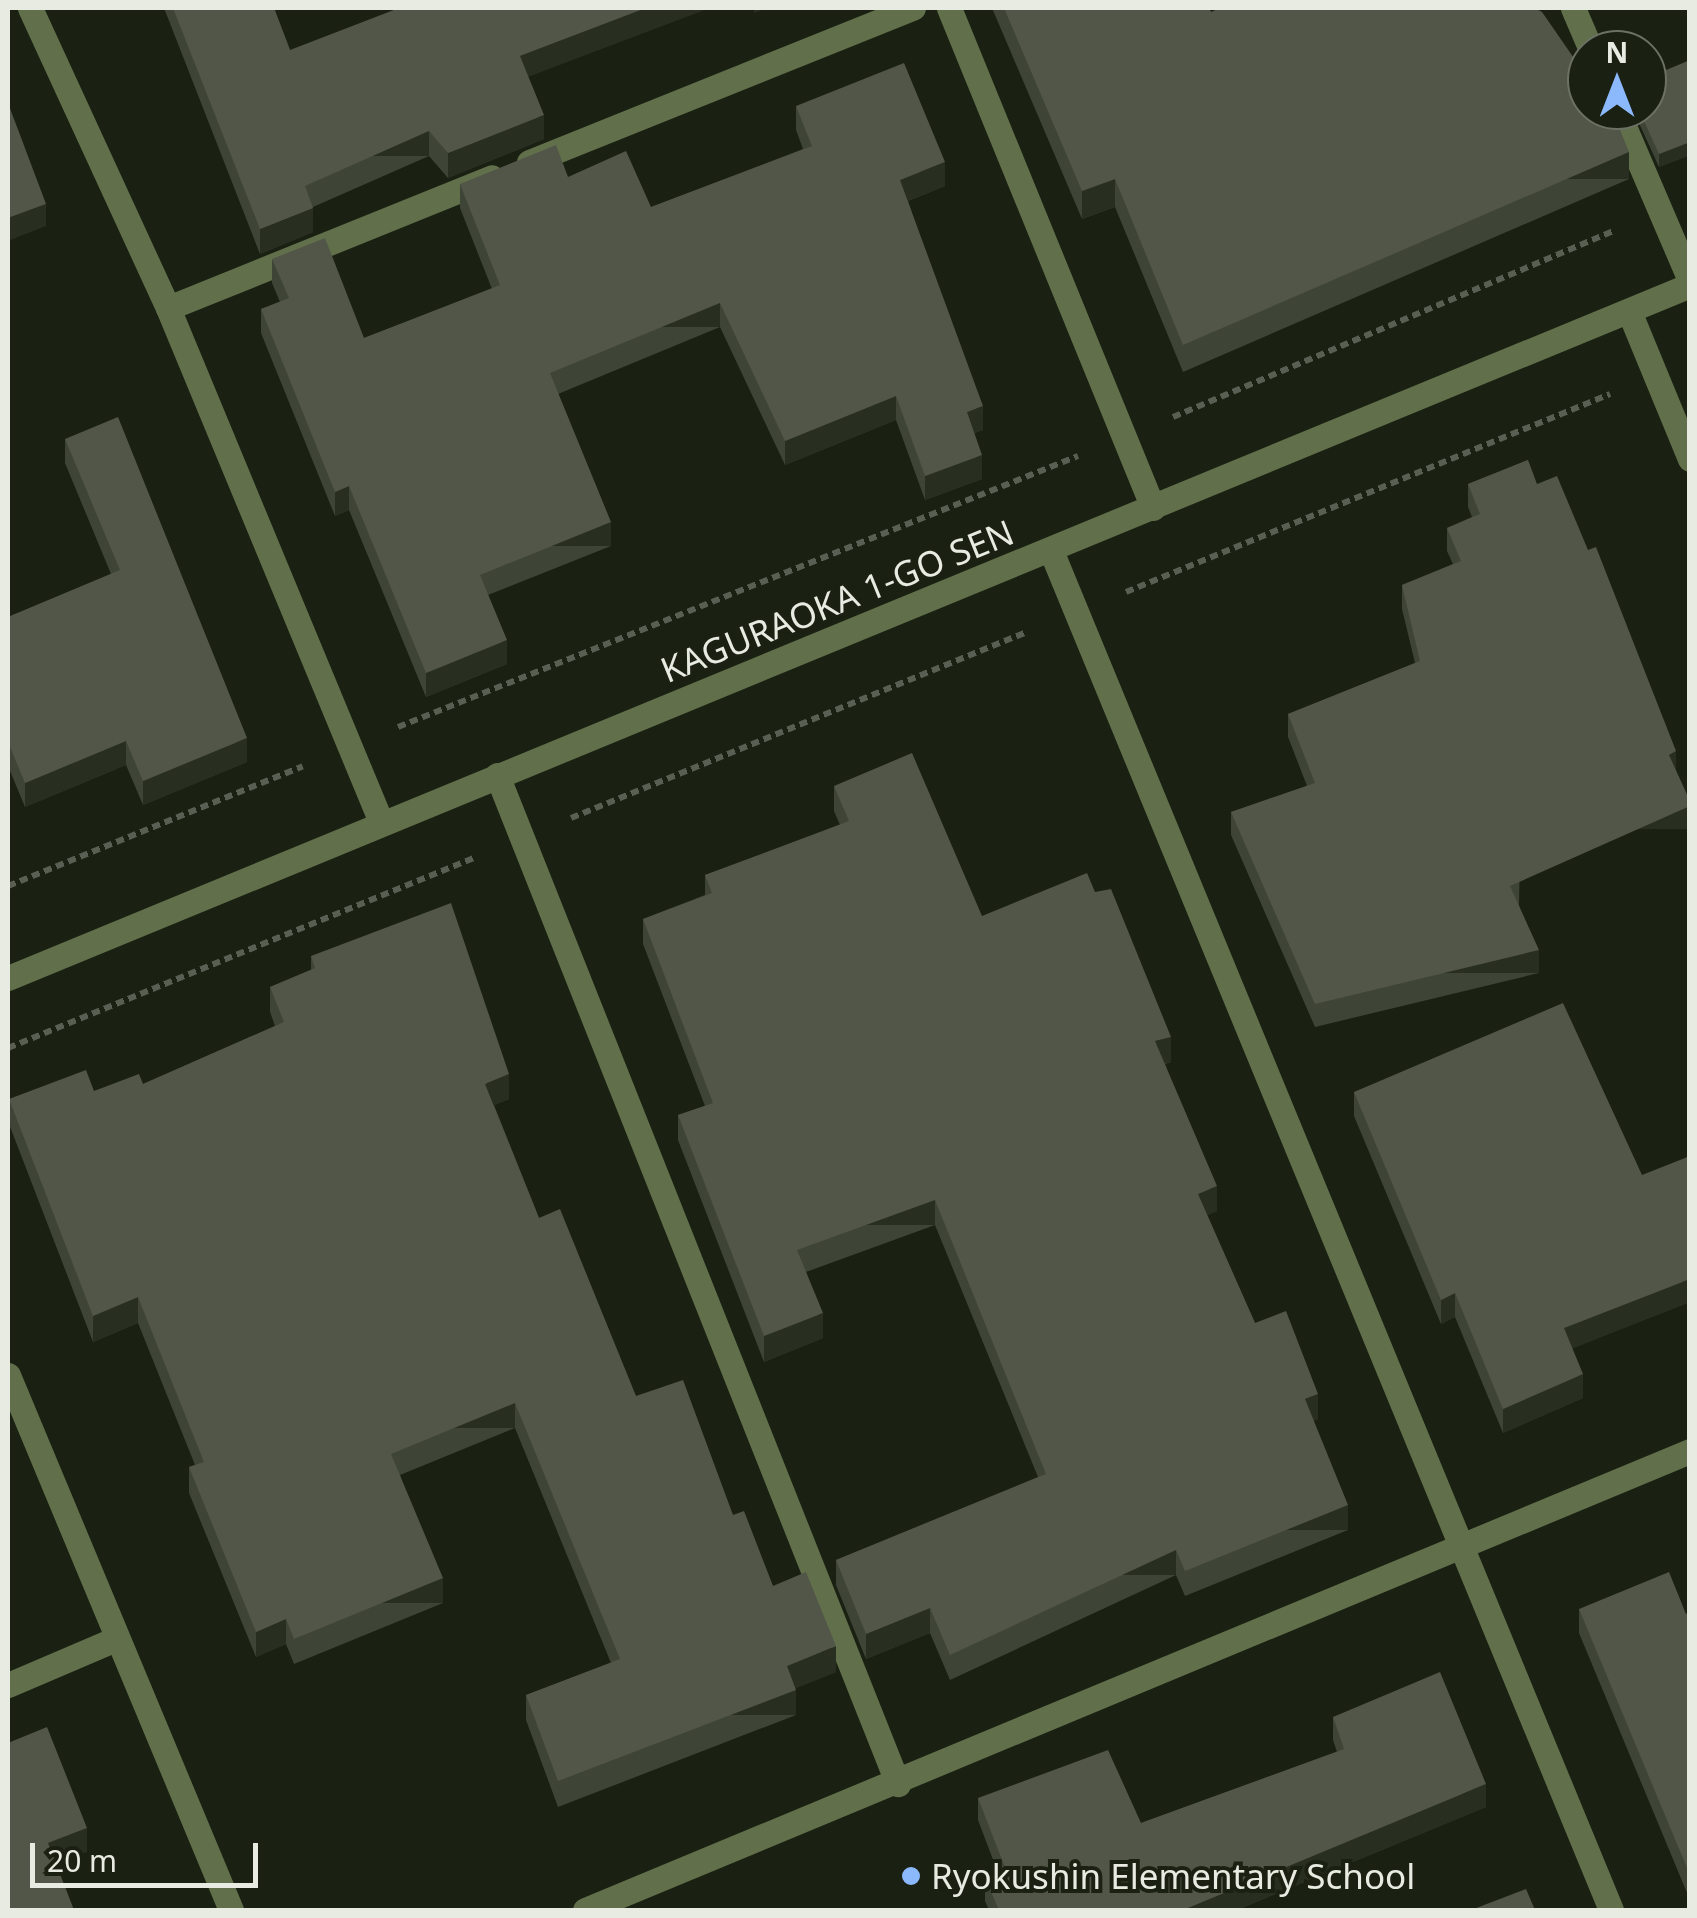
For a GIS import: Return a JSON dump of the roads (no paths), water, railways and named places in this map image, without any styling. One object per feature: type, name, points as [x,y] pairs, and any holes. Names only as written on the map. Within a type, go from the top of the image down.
[{"type":"street","points":[[30,8],[168,308],[381,822]]},
{"type":"street","points":[[168,308],[914,8]]},
{"type":"street","points":[[949,8],[1153,508]]},
{"type":"street","points":[[1625,130],[1690,282]]},
{"type":"street","name":"KAGURAOKA 1-GO SEN","points":[[8,978],[496,774],[1052,553],[1690,282]]},
{"type":"street","points":[[1629,311],[1690,459]]},
{"type":"street","points":[[1052,553],[1610,1910]]},
{"type":"street","points":[[496,774],[898,1784]]},
{"type":"street","points":[[8,1374],[231,1910]]},
{"type":"street","points":[[585,1910],[898,1784],[1690,1452]]},
{"type":"street","points":[[8,1685],[116,1639]]},
{"type":"place","name":"Ryokushin Elementary School","points":[[911,1876]]}]
